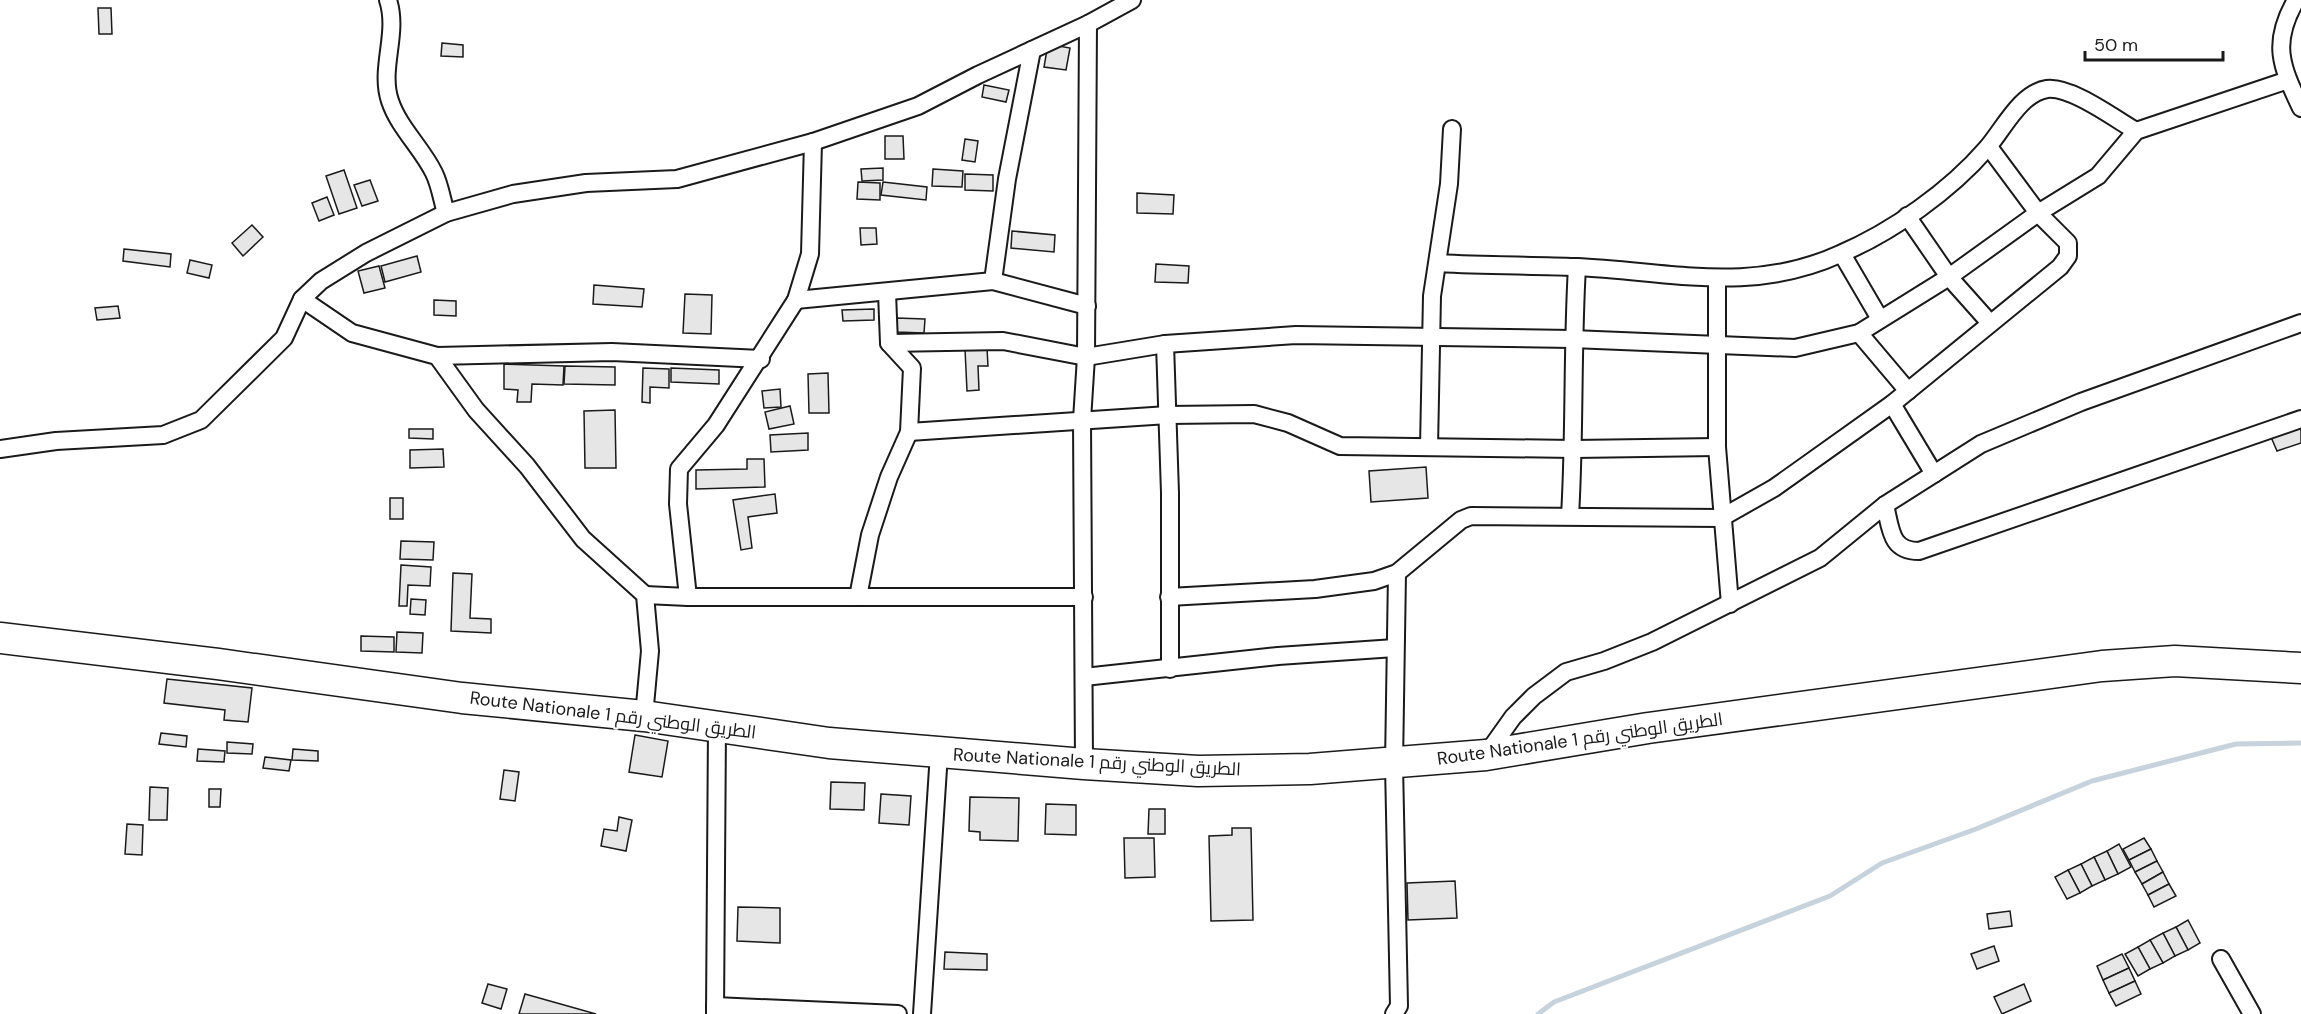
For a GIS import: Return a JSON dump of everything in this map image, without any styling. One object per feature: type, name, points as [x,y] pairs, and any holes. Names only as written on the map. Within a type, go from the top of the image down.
[{"type":"highway","name":"Route Nationale الطريق الوطني رقم 1","points":[[0,638],[230,666],[462,698],[644,716],[829,743],[1198,771],[1394,765],[1486,755],[1648,728],[2102,666],[2175,661],[2301,668]]},
{"type":"street","points":[[388,0],[393,23],[386,71],[390,101],[400,122],[434,173],[446,213]]},
{"type":"street","points":[[0,448],[56,441],[163,435],[201,420],[284,338],[302,299],[321,281],[366,253],[446,213],[513,194],[575,184],[677,179],[813,142],[918,106],[1088,24],[1132,0]]},
{"type":"street","points":[[2296,0],[2289,12],[2279,45],[2288,80],[2301,108]]},
{"type":"street","points":[[1084,764],[1082,420],[1087,306],[1088,24]]},
{"type":"street","points":[[993,281],[1007,179],[1032,50]]},
{"type":"street","points":[[889,343],[1004,340],[1086,357],[1166,344],[1296,335],[1572,339],[1795,348],[1859,333],[1949,277],[2038,213],[2098,177],[2136,131],[2288,80]]},
{"type":"street","points":[[1439,263],[1577,267],[1717,279],[1779,274],[1809,267],[1842,254],[1907,216],[1957,182],[1989,147],[2006,122],[2032,96],[2046,89],[2063,89],[2136,131]]},
{"type":"street","points":[[1429,447],[1432,296],[1439,263],[1452,129]]},
{"type":"street","points":[[688,597],[678,504],[679,470],[716,424],[761,359],[796,300],[810,254],[813,142]]},
{"type":"street","points":[[1169,597],[1315,590],[1374,581],[1396,573],[1461,520],[1471,516],[1721,518],[1774,488],[1892,404],[2060,267],[2068,256],[2068,243],[2038,213],[1989,147]]},
{"type":"street","points":[[1907,216],[1949,277],[1990,323]]},
{"type":"street","points":[[1842,254],[1881,320]]},
{"type":"street","points":[[1570,516],[1574,449],[1572,339],[1577,267]]},
{"type":"street","points":[[1717,279],[1715,345],[1717,447],[1721,518],[1730,604]]},
{"type":"street","points":[[796,300],[993,281],[1087,306]]},
{"type":"street","points":[[858,597],[870,535],[889,477],[909,432],[912,368],[889,343],[887,293]]},
{"type":"street","points":[[302,299],[352,333],[437,356],[612,352],[761,359]]},
{"type":"street","points":[[1486,755],[1513,717],[1566,672],[1604,661],[1652,642],[1820,558],[1885,506],[1981,444],[2081,402],[2301,323]]},
{"type":"street","points":[[1859,333],[1908,391]]},
{"type":"street","points":[[1166,344],[1170,669]]},
{"type":"street","points":[[437,356],[476,410],[527,466],[583,539],[645,595],[688,597],[1084,597]]},
{"type":"street","points":[[1892,404],[1934,474]]},
{"type":"street","points":[[909,432],[1168,415],[1254,414],[1288,423],[1340,446],[1574,449],[1717,447]]},
{"type":"street","points":[[1885,506],[1895,542],[1906,551],[1919,551],[2301,419]]},
{"type":"street","points":[[1394,1014],[1399,1006],[1394,765],[1396,573]]},
{"type":"street","points":[[644,716],[650,651],[645,595]]},
{"type":"street","points":[[1084,676],[1170,669],[1278,656],[1395,648]]},
{"type":"street","points":[[717,726],[715,1010],[898,1014]]},
{"type":"street","points":[[922,1014],[939,753]]},
{"type":"street","points":[[2220,959],[2252,1014]]},
{"type":"building","points":[[98,8],[111,8],[112,34],[99,34]]},
{"type":"building","points":[[442,43],[463,45],[463,57],[441,56]]},
{"type":"building","points":[[1048,44],[1070,48],[1066,70],[1044,67]]},
{"type":"building","points":[[984,85],[1009,90],[1006,102],[982,97]]},
{"type":"building","points":[[885,136],[903,136],[904,159],[885,159]]},
{"type":"building","points":[[965,139],[978,141],[975,162],[962,160]]},
{"type":"building","points":[[883,168],[883,180],[862,181],[861,169]]},
{"type":"building","points":[[933,169],[963,171],[962,187],[932,186]]},
{"type":"building","points":[[344,170],[357,208],[339,214],[326,176]]},
{"type":"building","points":[[965,174],[993,175],[993,191],[965,190]]},
{"type":"building","points":[[370,180],[378,201],[362,206],[354,185]]},
{"type":"building","points":[[858,182],[880,183],[880,200],[857,199]]},
{"type":"building","points":[[883,182],[927,187],[926,200],[881,195]]},
{"type":"building","points":[[1137,193],[1174,195],[1173,214],[1137,213]]},
{"type":"building","points":[[327,197],[334,215],[319,221],[312,203]]},
{"type":"building","points":[[252,225],[263,237],[243,256],[232,243]]},
{"type":"building","points":[[860,228],[876,228],[877,244],[861,245]]},
{"type":"building","points":[[1012,231],[1055,235],[1054,252],[1011,248]]},
{"type":"building","points":[[124,249],[171,254],[170,267],[123,261]]},
{"type":"building","points":[[417,256],[421,272],[385,282],[381,266]]},
{"type":"building","points":[[190,260],[212,265],[209,278],[187,273]]},
{"type":"building","points":[[1156,264],[1189,266],[1188,283],[1155,282]]},
{"type":"building","points":[[379,266],[385,288],[364,293],[358,271]]},
{"type":"building","points":[[594,285],[644,289],[642,307],[593,304]]},
{"type":"building","points":[[685,294],[712,295],[711,334],[683,333]]},
{"type":"building","points":[[434,300],[456,301],[456,316],[434,315]]},
{"type":"building","points":[[118,306],[120,318],[97,320],[95,308]]},
{"type":"building","points":[[874,309],[874,320],[843,321],[842,310]]},
{"type":"building","points":[[896,318],[925,319],[924,333],[896,332]]},
{"type":"building","points":[[987,348],[988,366],[978,366],[979,390],[967,391],[965,349]]},
{"type":"building","points":[[504,364],[564,366],[563,385],[532,384],[531,402],[517,402],[518,390],[504,389]]},
{"type":"building","points":[[565,366],[615,367],[615,385],[564,384]]},
{"type":"building","points":[[643,368],[669,369],[669,388],[650,387],[650,403],[642,402]]},
{"type":"building","points":[[671,368],[719,370],[719,384],[671,382]]},
{"type":"building","points":[[828,373],[829,413],[809,413],[808,374]]},
{"type":"building","points":[[780,389],[781,407],[764,408],[762,391]]},
{"type":"building","points":[[790,406],[794,424],[769,429],[765,412]]},
{"type":"building","points":[[615,410],[616,468],[585,468],[584,411]]},
{"type":"building","points":[[2301,426],[2301,443],[2277,451],[2271,437]]},
{"type":"building","points":[[409,429],[433,429],[433,439],[409,438]]},
{"type":"building","points":[[808,433],[808,450],[771,452],[770,435]]},
{"type":"building","points":[[443,449],[444,467],[410,468],[410,450]]},
{"type":"building","points":[[747,459],[764,459],[765,487],[696,489],[696,470],[747,469]]},
{"type":"building","points":[[1426,467],[1428,498],[1371,502],[1369,471]]},
{"type":"building","points":[[775,494],[777,513],[748,517],[752,548],[741,550],[733,500]]},
{"type":"building","points":[[390,498],[403,498],[403,519],[390,519]]},
{"type":"building","points":[[401,541],[434,542],[433,560],[400,559]]},
{"type":"building","points":[[401,565],[431,567],[430,586],[408,585],[407,606],[399,606]]},
{"type":"building","points":[[453,573],[472,574],[470,618],[491,619],[491,633],[451,631]]},
{"type":"building","points":[[411,599],[426,600],[425,615],[410,614]]},
{"type":"building","points":[[397,632],[423,633],[422,653],[396,652]]},
{"type":"building","points":[[361,636],[394,637],[394,652],[361,651]]},
{"type":"building","points":[[167,679],[252,688],[248,722],[224,720],[225,710],[164,703]]},
{"type":"building","points":[[161,733],[187,736],[186,747],[159,744]]},
{"type":"building","points":[[635,735],[668,741],[662,777],[629,772]]},
{"type":"building","points":[[227,742],[253,744],[252,754],[227,753]]},
{"type":"building","points":[[198,749],[225,751],[224,762],[197,761]]},
{"type":"building","points":[[293,749],[318,751],[318,761],[292,760]]},
{"type":"building","points":[[265,757],[291,760],[289,771],[263,768]]},
{"type":"building","points":[[504,770],[519,772],[515,801],[500,799]]},
{"type":"building","points":[[831,782],[865,783],[864,810],[830,809]]},
{"type":"building","points":[[150,787],[168,788],[167,820],[149,820]]},
{"type":"building","points":[[209,789],[221,789],[220,807],[209,807]]},
{"type":"building","points":[[881,794],[911,796],[909,825],[879,823]]},
{"type":"building","points":[[970,797],[1019,798],[1018,841],[980,840],[980,832],[969,831]]},
{"type":"building","points":[[1046,804],[1076,805],[1076,835],[1045,834]]},
{"type":"building","points":[[1149,809],[1165,809],[1165,834],[1148,834]]},
{"type":"building","points":[[619,817],[632,820],[626,851],[601,846],[604,829],[617,831]]},
{"type":"building","points":[[127,824],[143,825],[142,855],[125,854]]},
{"type":"building","points":[[1232,828],[1251,828],[1253,920],[1211,921],[1209,836],[1232,835]]},
{"type":"building","points":[[1124,838],[1154,838],[1155,877],[1125,878]]},
{"type":"building","points":[[2144,838],[2151,849],[2129,860],[2123,849]]},
{"type":"building","points":[[2119,844],[2131,867],[2118,874],[2107,851]]},
{"type":"building","points":[[2151,849],[2157,861],[2135,872],[2129,860]]},
{"type":"building","points":[[2107,851],[2118,874],[2105,880],[2094,857]]},
{"type":"building","points":[[2094,857],[2105,880],[2092,886],[2081,864]]},
{"type":"building","points":[[2157,861],[2163,872],[2142,884],[2135,872]]},
{"type":"building","points":[[2081,864],[2092,886],[2080,893],[2068,870]]},
{"type":"building","points":[[2068,870],[2080,893],[2067,899],[2055,877]]},
{"type":"building","points":[[2163,872],[2169,884],[2148,895],[2142,884]]},
{"type":"building","points":[[1455,881],[1457,918],[1408,920],[1407,883]]},
{"type":"building","points":[[2169,884],[2176,896],[2154,907],[2148,895]]},
{"type":"building","points":[[738,907],[780,908],[780,943],[737,941]]},
{"type":"building","points":[[2010,911],[2012,926],[1989,929],[1987,914]]},
{"type":"building","points":[[2188,920],[2200,943],[2188,950],[2176,927]]},
{"type":"building","points":[[2176,927],[2188,950],[2175,956],[2163,933]]},
{"type":"building","points":[[2163,933],[2175,956],[2163,963],[2150,940]]},
{"type":"building","points":[[2150,940],[2163,963],[2150,969],[2138,947]]},
{"type":"building","points":[[1994,946],[1999,961],[1977,969],[1971,954]]},
{"type":"building","points":[[2138,947],[2150,969],[2138,976],[2125,954]]},
{"type":"building","points":[[945,952],[987,954],[987,970],[944,969]]},
{"type":"building","points":[[2122,954],[2129,968],[2103,980],[2097,966]]},
{"type":"building","points":[[2129,968],[2135,981],[2109,993],[2103,980]]},
{"type":"building","points":[[2135,981],[2141,994],[2116,1006],[2109,993]]},
{"type":"building","points":[[488,984],[507,989],[501,1009],[482,1003]]},
{"type":"building","points":[[2024,984],[2031,1001],[2002,1014],[1994,997]]},
{"type":"building","points":[[525,994],[596,1014],[519,1014]]},
{"type":"waterway","points":[[1538,1014],[1554,1002],[1830,896],[1882,863],[1976,829],[2092,781],[2236,744],[2301,743]]}]
